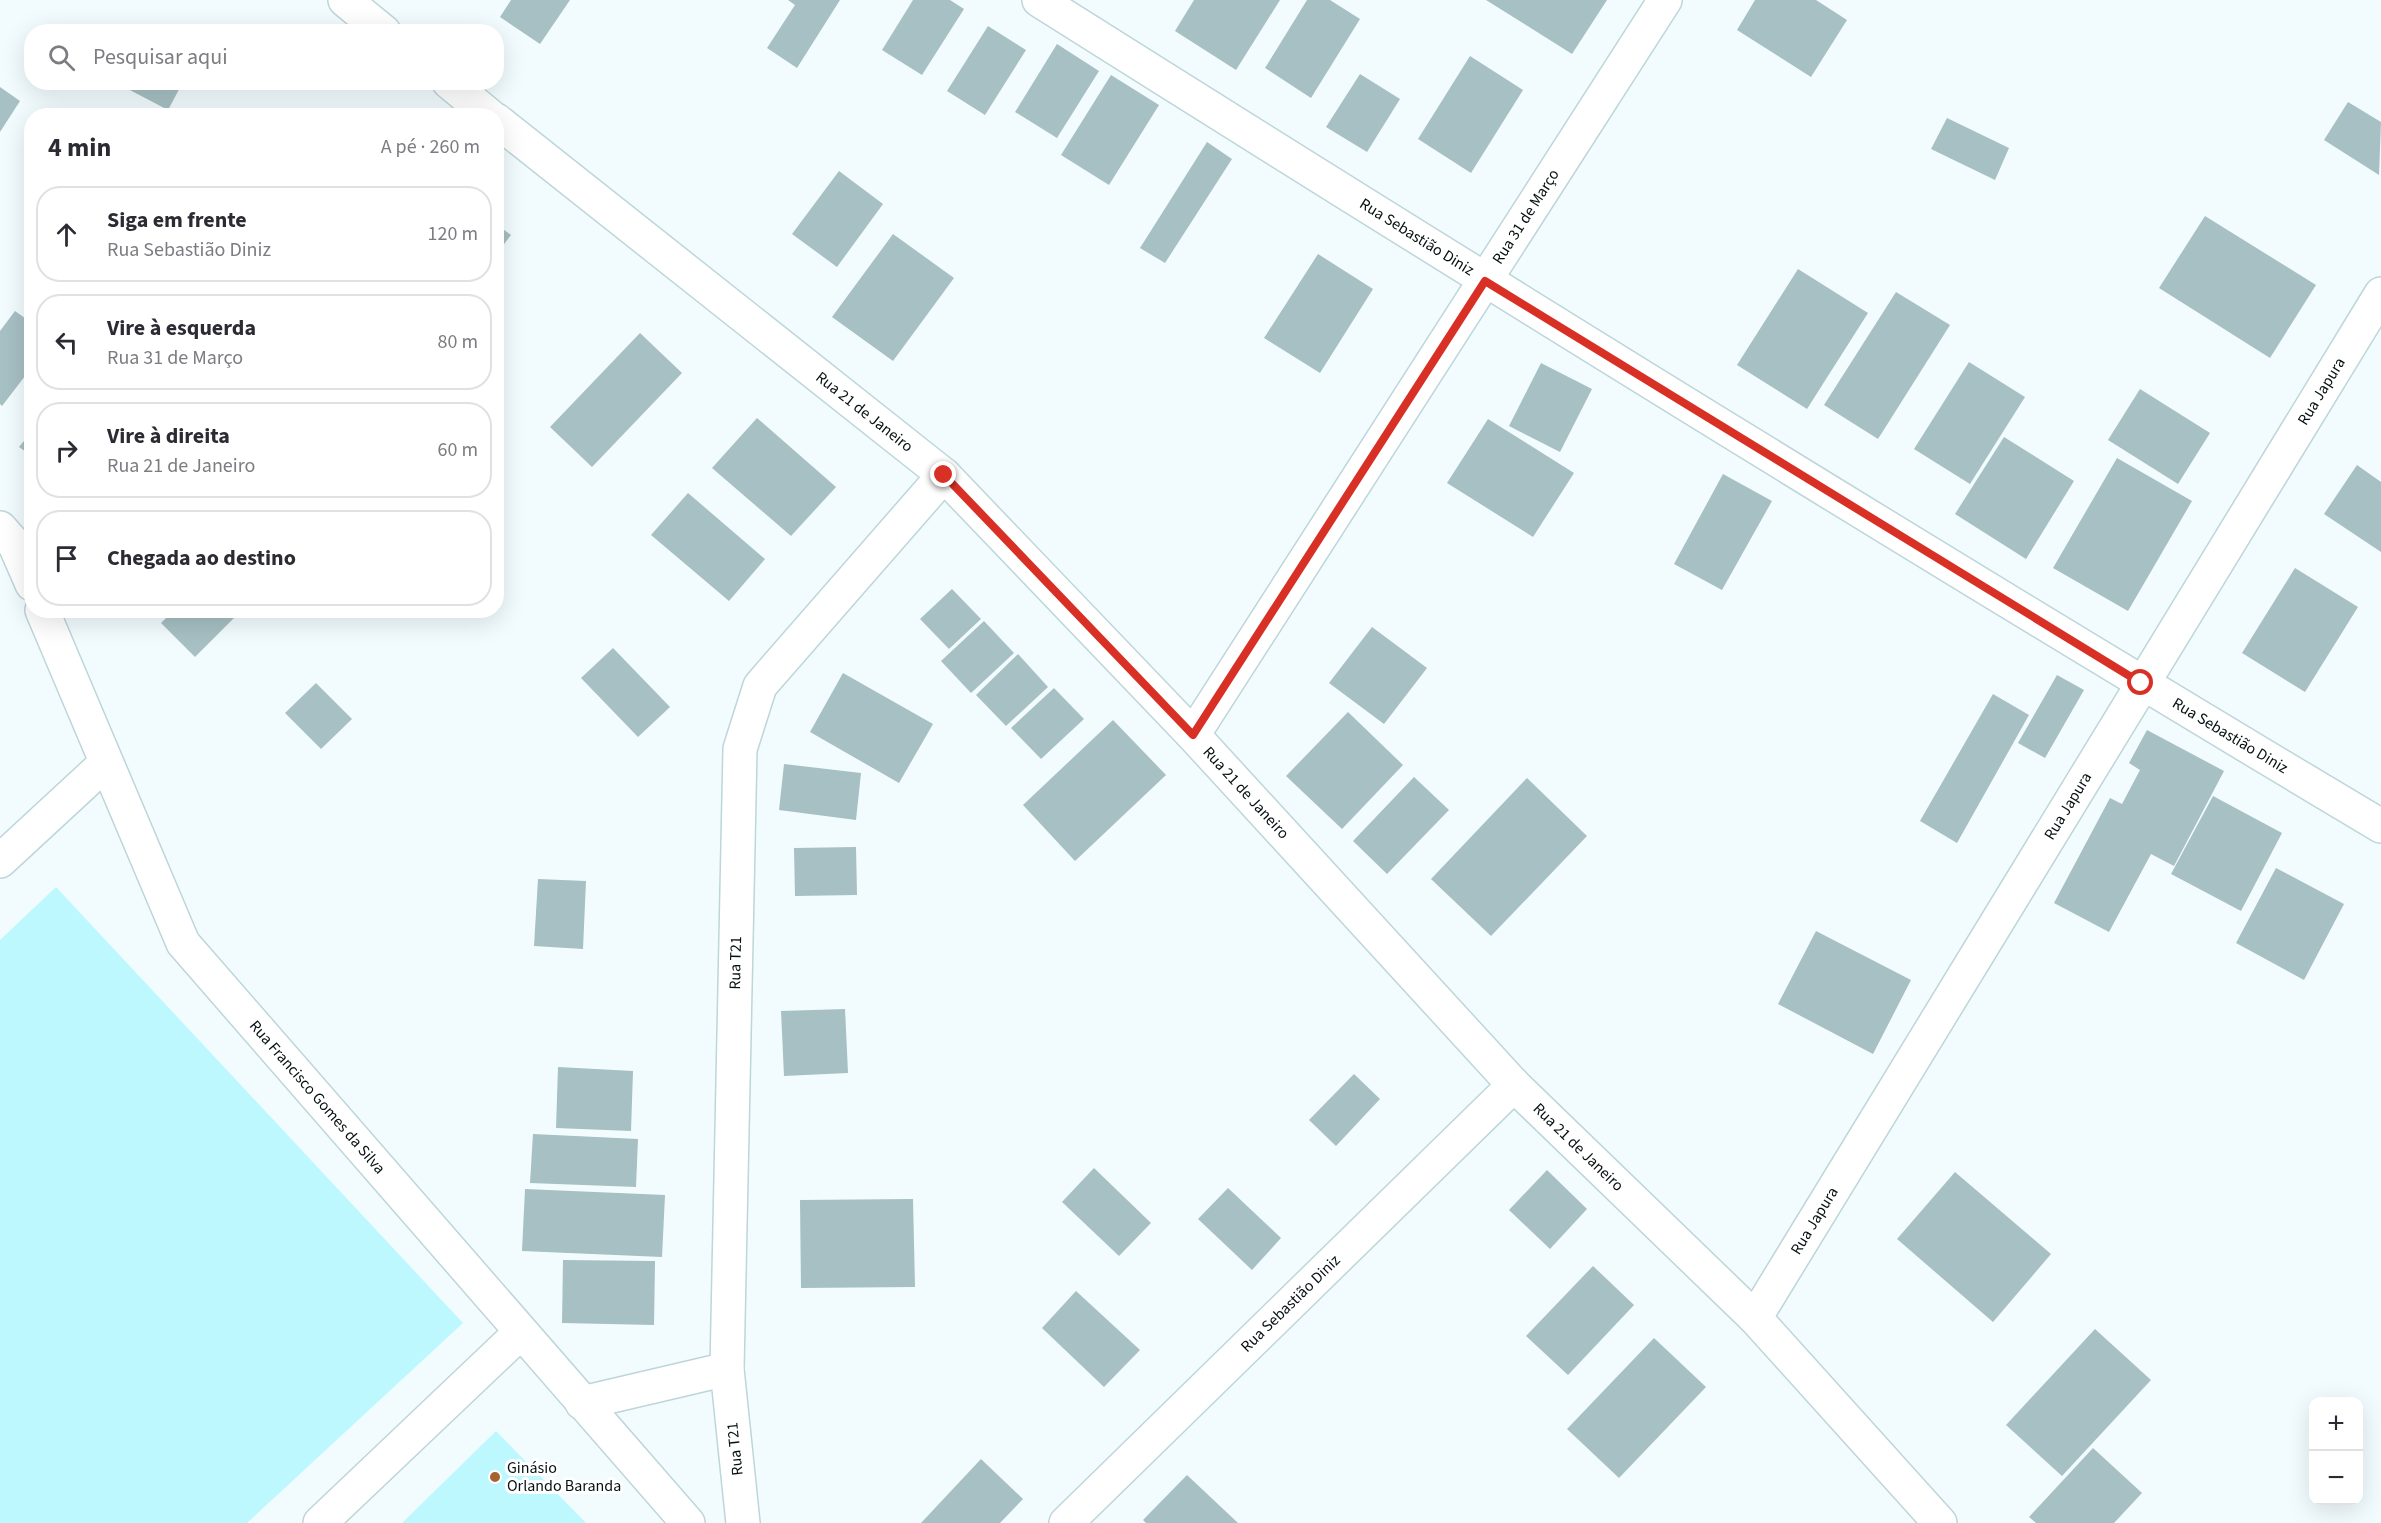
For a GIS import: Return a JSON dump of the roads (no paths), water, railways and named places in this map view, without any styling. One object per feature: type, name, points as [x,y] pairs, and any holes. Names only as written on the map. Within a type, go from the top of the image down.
[{"type":"street","points":[[345,0],[374,24]]},
{"type":"street","name":"Rua Sebastião Diniz","points":[[1039,0],[1485,281],[2141,683],[2381,826]]},
{"type":"street","name":"Rua 31 de Março","points":[[1193,735],[1665,0]]},
{"type":"street","points":[[459,90],[480,108]]},
{"type":"street","name":"Rua 21 de Janeiro","points":[[504,126],[944,475],[1193,735],[1514,1085],[1755,1318],[1940,1523]]},
{"type":"street","name":"Rua Japura","points":[[1755,1318],[2141,683],[2381,294]]},
{"type":"street","name":"Rua T21","points":[[743,1523],[727,1370],[740,749],[760,686],[944,475]]},
{"type":"street","points":[[0,528],[15,544],[24,565]]},
{"type":"street","name":"Rua Francisco Gomes da Silva","points":[[45,618],[183,943],[520,1333],[688,1523]]},
{"type":"street","points":[[0,861],[106,763]]},
{"type":"street","name":"Rua Sebastião Diniz","points":[[1066,1523],[1514,1085]]},
{"type":"street","points":[[320,1523],[520,1333]]},
{"type":"street","points":[[582,1403],[727,1370]]},
{"type":"place","name":"Ginásio Orlando Baranda","points":[[495,1477]]}]
